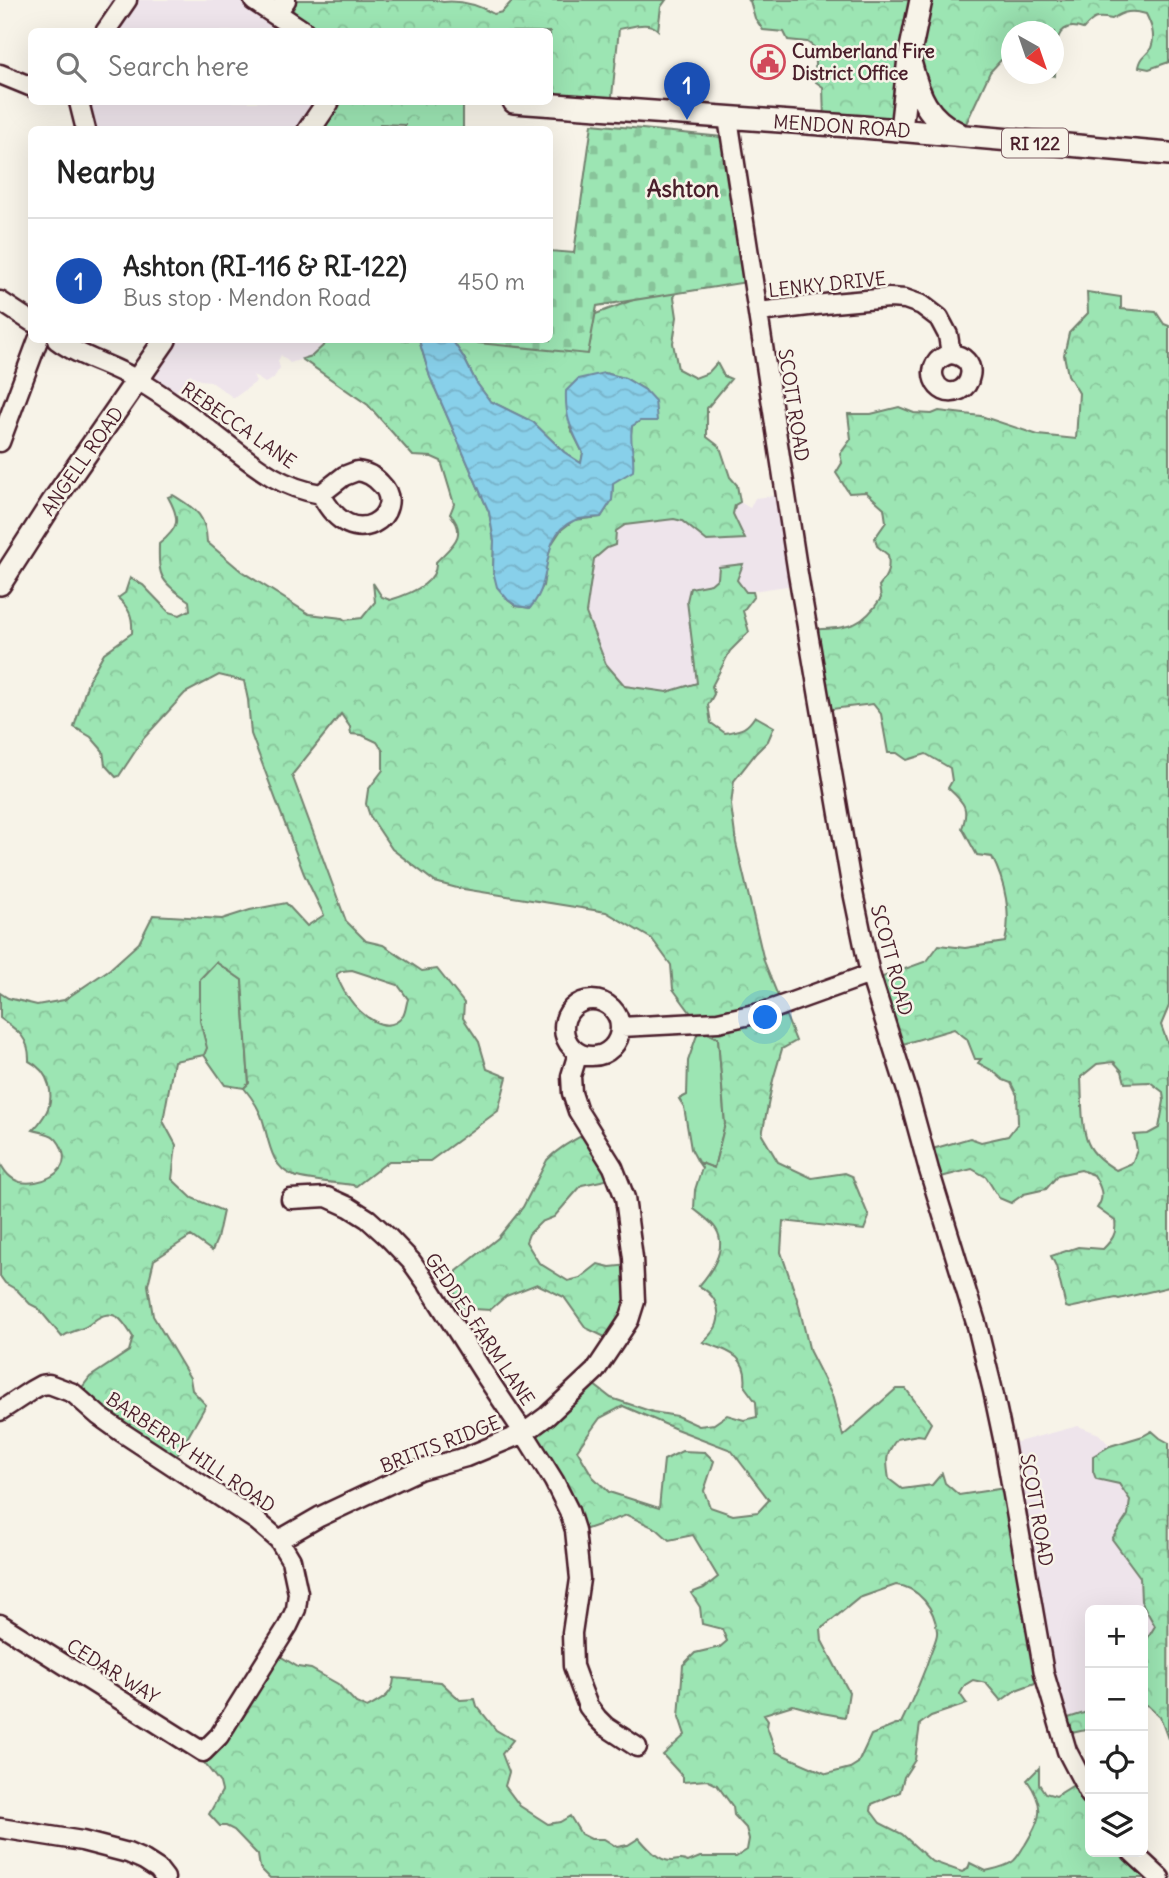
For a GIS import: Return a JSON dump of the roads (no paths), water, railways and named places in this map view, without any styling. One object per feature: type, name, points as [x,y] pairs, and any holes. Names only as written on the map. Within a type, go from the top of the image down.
[{"type":"main road","points":[[256,0],[281,7],[299,28]]},
{"type":"main road","points":[[901,130],[909,58],[921,0]]},
{"type":"main road","points":[[909,58],[920,94],[932,116],[948,129],[973,138]]},
{"type":"main road","points":[[312,126],[326,105]]},
{"type":"main road","name":"MENDON ROAD","points":[[553,105],[901,130],[1169,154]]},
{"type":"main road","name":"ANGELL ROAD","points":[[0,584],[52,503],[164,343]]},
{"type":"street","points":[[109,28],[127,0]]},
{"type":"street","points":[[0,74],[28,85]]},
{"type":"street","points":[[80,105],[85,126]]},
{"type":"street","name":"SCOTT ROAD","points":[[728,118],[798,574],[850,878],[870,974],[906,1086],[993,1391],[1044,1673],[1067,1751],[1089,1794]]},
{"type":"street","name":"LENKY DRIVE","points":[[759,312],[889,298],[905,299],[922,305],[939,318],[948,335],[951,354]]},
{"type":"street","points":[[0,301],[28,319]]},
{"type":"street","points":[[0,442],[37,343]]},
{"type":"street","name":"REBECCA LANE","points":[[62,343],[137,380],[207,428],[261,471],[288,486],[321,494]]},
{"type":"street","points":[[621,1027],[718,1022],[764,1012],[870,974]]},
{"type":"street","points":[[597,1000],[609,1005],[618,1014],[621,1027],[619,1039],[612,1049],[601,1055],[589,1057],[578,1053],[568,1044],[564,1031],[565,1018],[573,1008],[584,1001],[597,1000]]},
{"type":"street","name":"BRITTS RIDGE","points":[[279,1540],[319,1517],[419,1470],[466,1457],[524,1433],[547,1416],[595,1371],[629,1320],[635,1301],[633,1258],[625,1198],[613,1167],[578,1111],[572,1093],[571,1076],[578,1053]]},
{"type":"street","name":"GEDDES FARM LANE","points":[[292,1199],[327,1198],[368,1219],[389,1238],[426,1282],[524,1433],[554,1481],[575,1530],[580,1579],[572,1633],[573,1666],[589,1706],[597,1718],[637,1747]]},
{"type":"street","name":"BARBERRY HILL ROAD","points":[[0,1411],[41,1385],[49,1384],[74,1393],[120,1431],[257,1521],[279,1540],[291,1560],[298,1593],[296,1609],[219,1736],[203,1752]]},
{"type":"street","name":"CEDAR WAY","points":[[0,1624],[203,1752]]},
{"type":"street","points":[[0,1828],[82,1841],[128,1853],[158,1869],[165,1878]]},
{"type":"street","points":[[1137,1857],[1160,1878]]},
{"type":"water","points":[[420,343],[454,343],[490,401],[533,422],[564,452],[581,463],[583,453],[570,423],[566,401],[566,391],[578,379],[604,373],[625,378],[645,390],[655,401],[657,421],[640,421],[632,426],[633,471],[613,483],[612,500],[601,517],[576,520],[558,532],[550,548],[541,590],[530,608],[517,606],[497,587],[493,571],[494,541],[489,512],[430,377]]},
{"type":"place","name":"Cumberland Fire District Office","points":[[768,62]]},
{"type":"place","name":"Ashton (RI-116 & RI-122)","points":[[687,120]]},
{"type":"district","name":"Ashton","points":[[683,188]]}]
